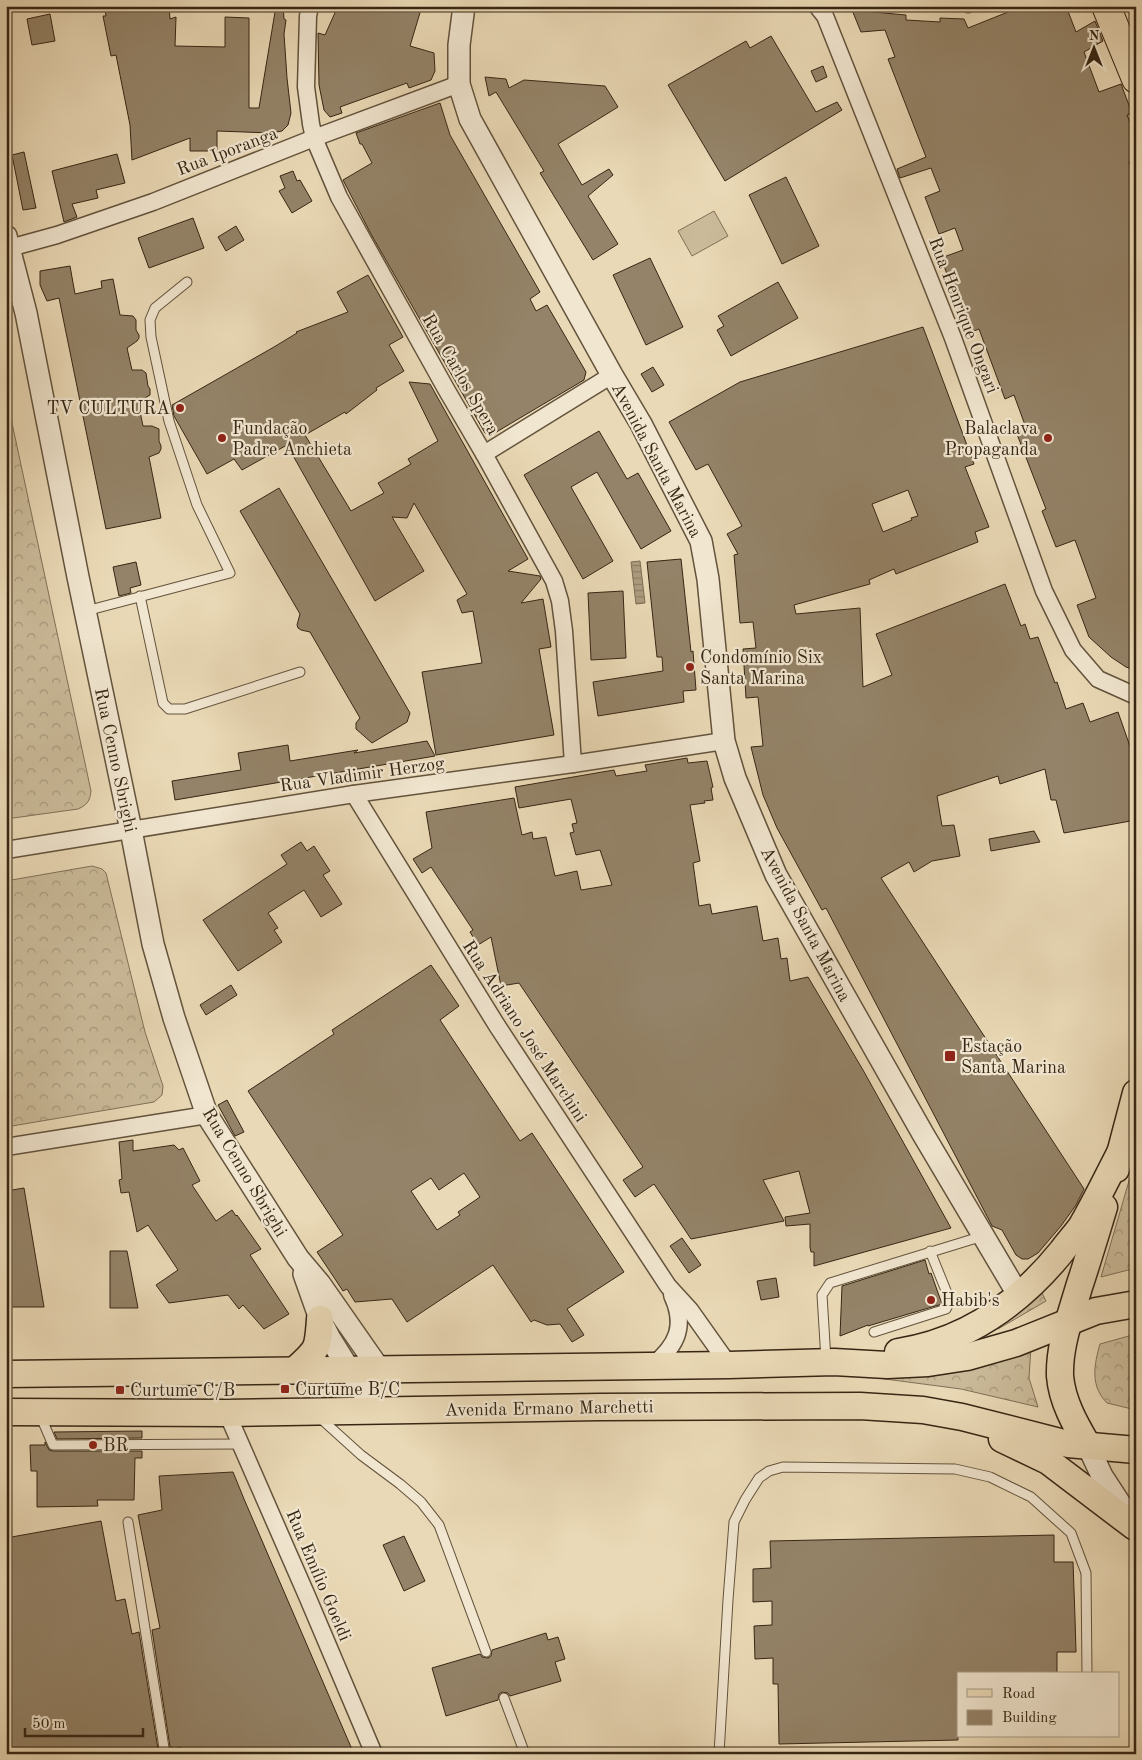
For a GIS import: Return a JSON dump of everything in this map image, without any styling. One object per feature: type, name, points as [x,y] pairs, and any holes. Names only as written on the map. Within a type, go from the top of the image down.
[{"type":"highway","points":[[1106,6],[1136,79]]},
{"type":"main road","points":[[1088,1446],[1072,1419],[1065,1401],[1060,1377],[1061,1355],[1069,1321],[1120,1153],[1136,1093]]},
{"type":"main road","points":[[830,1362],[905,1350],[948,1340],[984,1322],[1019,1296],[1044,1273],[1080,1228],[1120,1153]]},
{"type":"main road","points":[[6,1374],[729,1365],[830,1362],[907,1365],[967,1357],[1016,1343],[1096,1312],[1136,1304]]},
{"type":"main road","points":[[295,1370],[315,1350],[318,1342],[320,1318]]},
{"type":"main road","name":"Avenida Ermano Marchetti","points":[[6,1412],[227,1413],[610,1407],[860,1406],[923,1410],[962,1417],[1068,1444],[1136,1450]]},
{"type":"main road","points":[[962,1417],[1048,1461],[1135,1528]]},
{"type":"street","name":"Rua Carlos Spera","points":[[310,6],[308,16],[306,87],[314,138],[339,197],[554,581],[560,601],[564,631],[573,764]]},
{"type":"street","name":"Avenida Santa Marina","points":[[464,6],[459,45],[460,84],[470,119],[641,424],[701,540],[708,579],[724,741],[735,778],[776,876],[914,1118],[1019,1296]]},
{"type":"street","name":"Rua Henrique Ongari","points":[[817,6],[825,16],[953,338],[1044,591],[1073,650],[1098,679],[1136,696]]},
{"type":"street","name":"Rua Iporanga","points":[[7,245],[57,235],[152,202],[314,138],[460,84]]},
{"type":"street","name":"Rua Cenno Sbrighi","points":[[7,245],[26,313],[153,944],[174,1018],[206,1115],[298,1258],[320,1284],[380,1370]]},
{"type":"street","points":[[484,454],[612,375]]},
{"type":"street","name":"Rua Vladimir Herzog","points":[[6,850],[354,794],[724,741]]},
{"type":"street","name":"Rua Adriano José Marchini","points":[[354,794],[496,1024],[668,1286],[690,1310],[729,1365]]},
{"type":"street","points":[[6,1147],[206,1115]]},
{"type":"street","name":"Rua Cenno Sbrighi","points":[[298,1258],[320,1318],[336,1350],[350,1369],[375,1411]]},
{"type":"street","name":"Rua Adriano José Marchini","points":[[652,1366],[672,1345],[679,1330],[678,1309],[668,1286]]},
{"type":"street","name":"Rua Emílio Goeldi","points":[[227,1413],[374,1754]]},
{"type":"street","points":[[1088,1446],[1102,1476],[1135,1528]]},
{"type":"lane","points":[[85,611],[230,572],[197,505],[169,422],[151,337],[150,320],[155,308],[187,282]]},
{"type":"lane","points":[[140,596],[163,703],[169,709],[185,709],[300,672]]},
{"type":"lane","points":[[830,1362],[822,1295],[830,1283],[984,1236]]},
{"type":"lane","points":[[874,1332],[946,1309],[949,1298],[930,1251]]},
{"type":"lane","points":[[313,1411],[360,1455],[421,1502],[439,1525],[486,1652]]},
{"type":"lane","points":[[39,1412],[53,1445],[240,1444]]},
{"type":"lane","points":[[719,1754],[734,1522],[759,1478],[769,1471],[783,1467],[955,1469],[990,1477],[1031,1498],[1071,1533],[1086,1573],[1087,1672]]},
{"type":"lane","points":[[128,1522],[165,1754]]},
{"type":"lane","points":[[504,1698],[525,1754]]},
{"type":"green space","points":[[714,211],[728,236],[692,256],[678,231]]},
{"type":"green space","points":[[6,395],[91,791],[88,802],[78,809],[6,819]]},
{"type":"green space","points":[[92,866],[102,869],[106,873],[145,1032],[163,1086],[162,1095],[154,1102],[6,1127],[6,881]]},
{"type":"green space","points":[[1136,1157],[1136,1268],[1101,1277]]},
{"type":"green space","points":[[1040,1289],[1046,1301],[998,1329],[995,1322]]},
{"type":"green space","points":[[1136,1334],[1136,1410],[1107,1403],[1098,1390],[1095,1367],[1100,1344]]},
{"type":"green space","points":[[1031,1347],[1029,1378],[1038,1407],[961,1389],[870,1377]]},
{"type":"shaded area","points":[[640,561],[645,603],[636,604],[631,562]]},
{"type":"building","points":[[104,6],[169,6],[170,19],[176,17],[175,46],[225,47],[225,17],[249,18],[249,108],[259,108],[276,6],[283,6],[284,19],[286,20],[284,34],[291,113],[288,125],[282,131],[271,133],[217,131],[217,151],[190,151],[190,138],[132,160],[130,125],[116,55],[111,56],[103,16],[106,16]]},
{"type":"building","points":[[338,6],[422,6],[410,46],[434,53],[435,71],[431,80],[409,88],[407,83],[340,107],[342,113],[330,117],[324,110],[319,85],[318,33],[325,35]]},
{"type":"building","points":[[1023,6],[1066,6],[1076,32],[1095,21],[1103,41],[1084,52],[1099,92],[1121,84],[1132,113],[1127,115],[1136,137],[1136,159],[1129,162],[1136,181],[1136,670],[1126,667],[1111,657],[1089,637],[1077,605],[1096,598],[1075,540],[1056,547],[1042,511],[1046,509],[1015,429],[1025,425],[1014,395],[1005,399],[979,329],[969,333],[941,258],[963,250],[955,228],[939,234],[925,197],[940,191],[931,168],[900,178],[897,169],[926,157],[888,59],[895,57],[885,30],[861,32],[852,10],[906,15],[906,20],[940,22],[940,18],[964,19],[968,28]]},
{"type":"building","points":[[50,14],[55,41],[32,45],[27,19]]},
{"type":"building","points":[[771,36],[816,112],[837,102],[842,110],[725,181],[668,85],[746,41],[750,48]]},
{"type":"building","points":[[823,66],[827,77],[816,82],[811,71]]},
{"type":"building","points":[[485,77],[506,79],[509,88],[524,80],[605,86],[618,107],[558,144],[582,185],[609,169],[613,175],[588,196],[618,244],[593,260],[540,173],[544,171],[496,92],[489,96]]},
{"type":"building","points":[[440,103],[450,135],[540,292],[530,299],[536,311],[547,305],[586,372],[584,380],[493,434],[485,433],[371,234],[343,180],[372,163],[362,144],[360,144],[356,133]]},
{"type":"building","points":[[24,152],[36,208],[23,210],[12,155]]},
{"type":"building","points":[[117,154],[125,183],[96,190],[98,198],[72,204],[77,217],[64,222],[52,171]]},
{"type":"building","points":[[293,171],[297,181],[300,180],[312,201],[292,213],[279,191],[285,188],[280,176]]},
{"type":"building","points":[[786,177],[819,246],[782,264],[749,195]]},
{"type":"building","points":[[193,218],[204,248],[149,268],[138,238]]},
{"type":"building","points":[[236,226],[244,240],[226,251],[218,237]]},
{"type":"building","points":[[650,258],[683,327],[646,345],[613,275]]},
{"type":"building","points":[[70,266],[75,294],[102,288],[101,281],[113,279],[120,315],[133,316],[136,320],[136,330],[139,338],[127,348],[132,370],[142,370],[146,373],[150,389],[150,395],[138,402],[143,426],[152,426],[159,429],[161,449],[159,453],[149,457],[161,518],[106,529],[59,298],[47,301],[40,285],[40,271]]},
{"type":"building","points":[[368,275],[403,337],[389,345],[404,371],[376,388],[377,390],[346,414],[345,412],[305,435],[351,511],[384,493],[378,483],[411,464],[408,459],[438,441],[409,382],[430,384],[528,559],[508,571],[540,576],[541,579],[521,603],[543,599],[551,647],[539,649],[554,735],[436,755],[422,672],[482,663],[473,611],[462,613],[457,600],[467,594],[414,503],[407,518],[392,517],[424,571],[375,601],[287,445],[242,470],[234,459],[207,474],[174,416],[172,405],[274,347],[296,332],[348,312],[337,292]]},
{"type":"building","points":[[778,282],[798,318],[731,356],[717,330],[724,326],[718,316]]},
{"type":"building","points":[[923,327],[974,464],[965,467],[989,527],[975,532],[978,542],[896,574],[894,569],[869,580],[870,584],[794,605],[796,614],[860,608],[863,687],[892,675],[876,634],[1005,584],[1021,626],[1025,624],[1030,639],[1038,637],[1066,709],[1083,703],[1090,722],[1118,712],[1132,752],[1136,750],[1136,820],[1064,833],[1056,800],[1051,800],[1045,769],[1000,784],[998,776],[937,796],[942,826],[954,825],[960,856],[932,861],[914,872],[909,862],[881,878],[1084,1189],[1076,1205],[1061,1226],[1038,1253],[1028,1259],[1022,1259],[1016,1255],[1002,1230],[992,1226],[826,908],[822,910],[777,828],[763,795],[751,747],[763,746],[758,697],[746,698],[743,649],[756,648],[753,622],[740,623],[734,555],[738,554],[727,534],[742,526],[708,464],[696,470],[669,422],[740,382]],"holes":[[[908,490],[918,516],[883,532],[872,504]]]},
{"type":"building","points":[[653,367],[664,385],[652,392],[641,374]]},
{"type":"building","points":[[599,431],[627,479],[638,473],[671,531],[641,549],[597,472],[571,487],[613,561],[583,579],[524,475]]},
{"type":"building","points":[[279,488],[410,713],[407,722],[372,743],[356,729],[356,723],[360,718],[310,632],[298,628],[300,614],[240,511]]},
{"type":"building","points":[[681,559],[696,690],[683,691],[684,702],[598,716],[593,682],[663,671],[662,657],[657,657],[647,562]]},
{"type":"building","points":[[136,562],[141,585],[130,588],[131,593],[119,596],[113,567]]},
{"type":"building","points":[[623,591],[626,658],[591,660],[588,593]]},
{"type":"building","points":[[427,741],[435,756],[175,800],[172,781],[241,770],[238,753],[288,745],[290,761]]},
{"type":"building","points":[[687,758],[688,763],[707,761],[713,787],[711,788],[713,800],[690,805],[700,861],[693,863],[699,906],[710,904],[712,914],[757,906],[763,941],[778,938],[781,959],[787,958],[790,981],[808,977],[863,1070],[951,1228],[814,1266],[814,1252],[811,1252],[810,1247],[810,1224],[786,1226],[785,1217],[810,1213],[799,1171],[763,1180],[784,1221],[691,1239],[654,1184],[635,1197],[623,1180],[643,1167],[519,983],[501,986],[491,937],[478,945],[470,932],[473,930],[431,867],[422,873],[413,859],[432,848],[426,812],[514,798],[522,835],[532,832],[533,839],[546,837],[555,876],[577,871],[581,890],[612,885],[600,850],[576,855],[570,833],[574,832],[572,824],[577,823],[571,799],[519,808],[515,787],[614,770],[616,776],[647,771],[645,765]]},
{"type":"building","points":[[1034,831],[1040,842],[991,851],[989,839]]},
{"type":"building","points":[[301,842],[307,851],[314,846],[330,871],[323,875],[342,904],[321,917],[304,890],[268,913],[278,928],[274,930],[282,942],[238,971],[203,920],[287,864],[281,855]]},
{"type":"building","points":[[431,965],[459,1006],[440,1020],[520,1141],[532,1133],[624,1272],[567,1309],[584,1335],[572,1342],[560,1324],[547,1325],[534,1320],[531,1322],[493,1265],[407,1322],[392,1299],[355,1302],[347,1289],[343,1291],[317,1252],[343,1235],[248,1091],[334,1034],[332,1030]],"holes":[[[464,1173],[480,1197],[458,1212],[460,1215],[437,1230],[411,1191],[431,1178],[439,1190]]]},
{"type":"building","points":[[231,985],[237,995],[206,1015],[200,1005]]},
{"type":"building","points":[[227,1100],[244,1132],[235,1136],[218,1105]]},
{"type":"building","points":[[133,1140],[133,1151],[174,1145],[179,1150],[183,1148],[200,1181],[192,1185],[216,1221],[232,1210],[237,1215],[261,1249],[250,1255],[289,1314],[264,1329],[243,1305],[239,1309],[228,1295],[169,1303],[156,1285],[178,1270],[148,1225],[137,1232],[129,1192],[121,1193],[119,1180],[122,1179],[119,1142]]},
{"type":"building","points":[[24,1188],[44,1307],[6,1307],[6,1191]]},
{"type":"building","points":[[682,1238],[701,1265],[689,1273],[670,1246]]},
{"type":"building","points":[[110,1251],[127,1251],[138,1308],[110,1308]]},
{"type":"building","points":[[925,1260],[942,1304],[868,1325],[840,1336],[842,1286]]},
{"type":"building","points":[[776,1278],[779,1297],[761,1300],[757,1281]]},
{"type":"building","points":[[142,1431],[142,1438],[57,1439],[54,1432]]},
{"type":"building","points":[[45,1442],[49,1450],[53,1451],[142,1451],[142,1458],[135,1458],[134,1500],[97,1500],[98,1506],[37,1507],[37,1471],[31,1471],[30,1445],[45,1445]]},
{"type":"building","points":[[233,1472],[354,1754],[183,1754],[181,1747],[173,1749],[170,1747],[152,1630],[160,1628],[138,1515],[162,1510],[159,1476]]},
{"type":"building","points":[[101,1521],[116,1601],[125,1599],[132,1634],[139,1632],[158,1749],[144,1751],[145,1754],[6,1754],[6,1538]]},
{"type":"building","points":[[1054,1535],[1054,1562],[1073,1562],[1076,1652],[1057,1652],[1057,1672],[957,1672],[958,1740],[779,1744],[778,1684],[773,1684],[773,1658],[755,1659],[754,1626],[772,1625],[772,1601],[753,1602],[753,1569],[771,1568],[770,1541]]},
{"type":"building","points":[[404,1536],[425,1581],[404,1591],[383,1545]]},
{"type":"building","points":[[546,1633],[548,1640],[558,1637],[565,1659],[555,1662],[561,1681],[510,1696],[508,1693],[502,1692],[499,1694],[498,1700],[446,1716],[432,1668],[480,1654],[482,1657],[488,1658],[491,1656],[492,1650]]},
{"type":"place","name":"TV CULTURA","points":[[180,408]]},
{"type":"place","name":"Fundação Padre Anchieta","points":[[222,438]]},
{"type":"place","name":"Balaclava Propaganda","points":[[1048,438]]},
{"type":"place","name":"Condomínio Six Santa Marina","points":[[690,667]]},
{"type":"place","name":"Estação Santa Marina","points":[[950,1056]]},
{"type":"place","name":"Habib's","points":[[931,1300]]},
{"type":"place","name":"Curtume B/C","points":[[285,1389]]},
{"type":"place","name":"Curtume C/B","points":[[120,1390]]},
{"type":"place","name":"BR","points":[[93,1445]]}]
